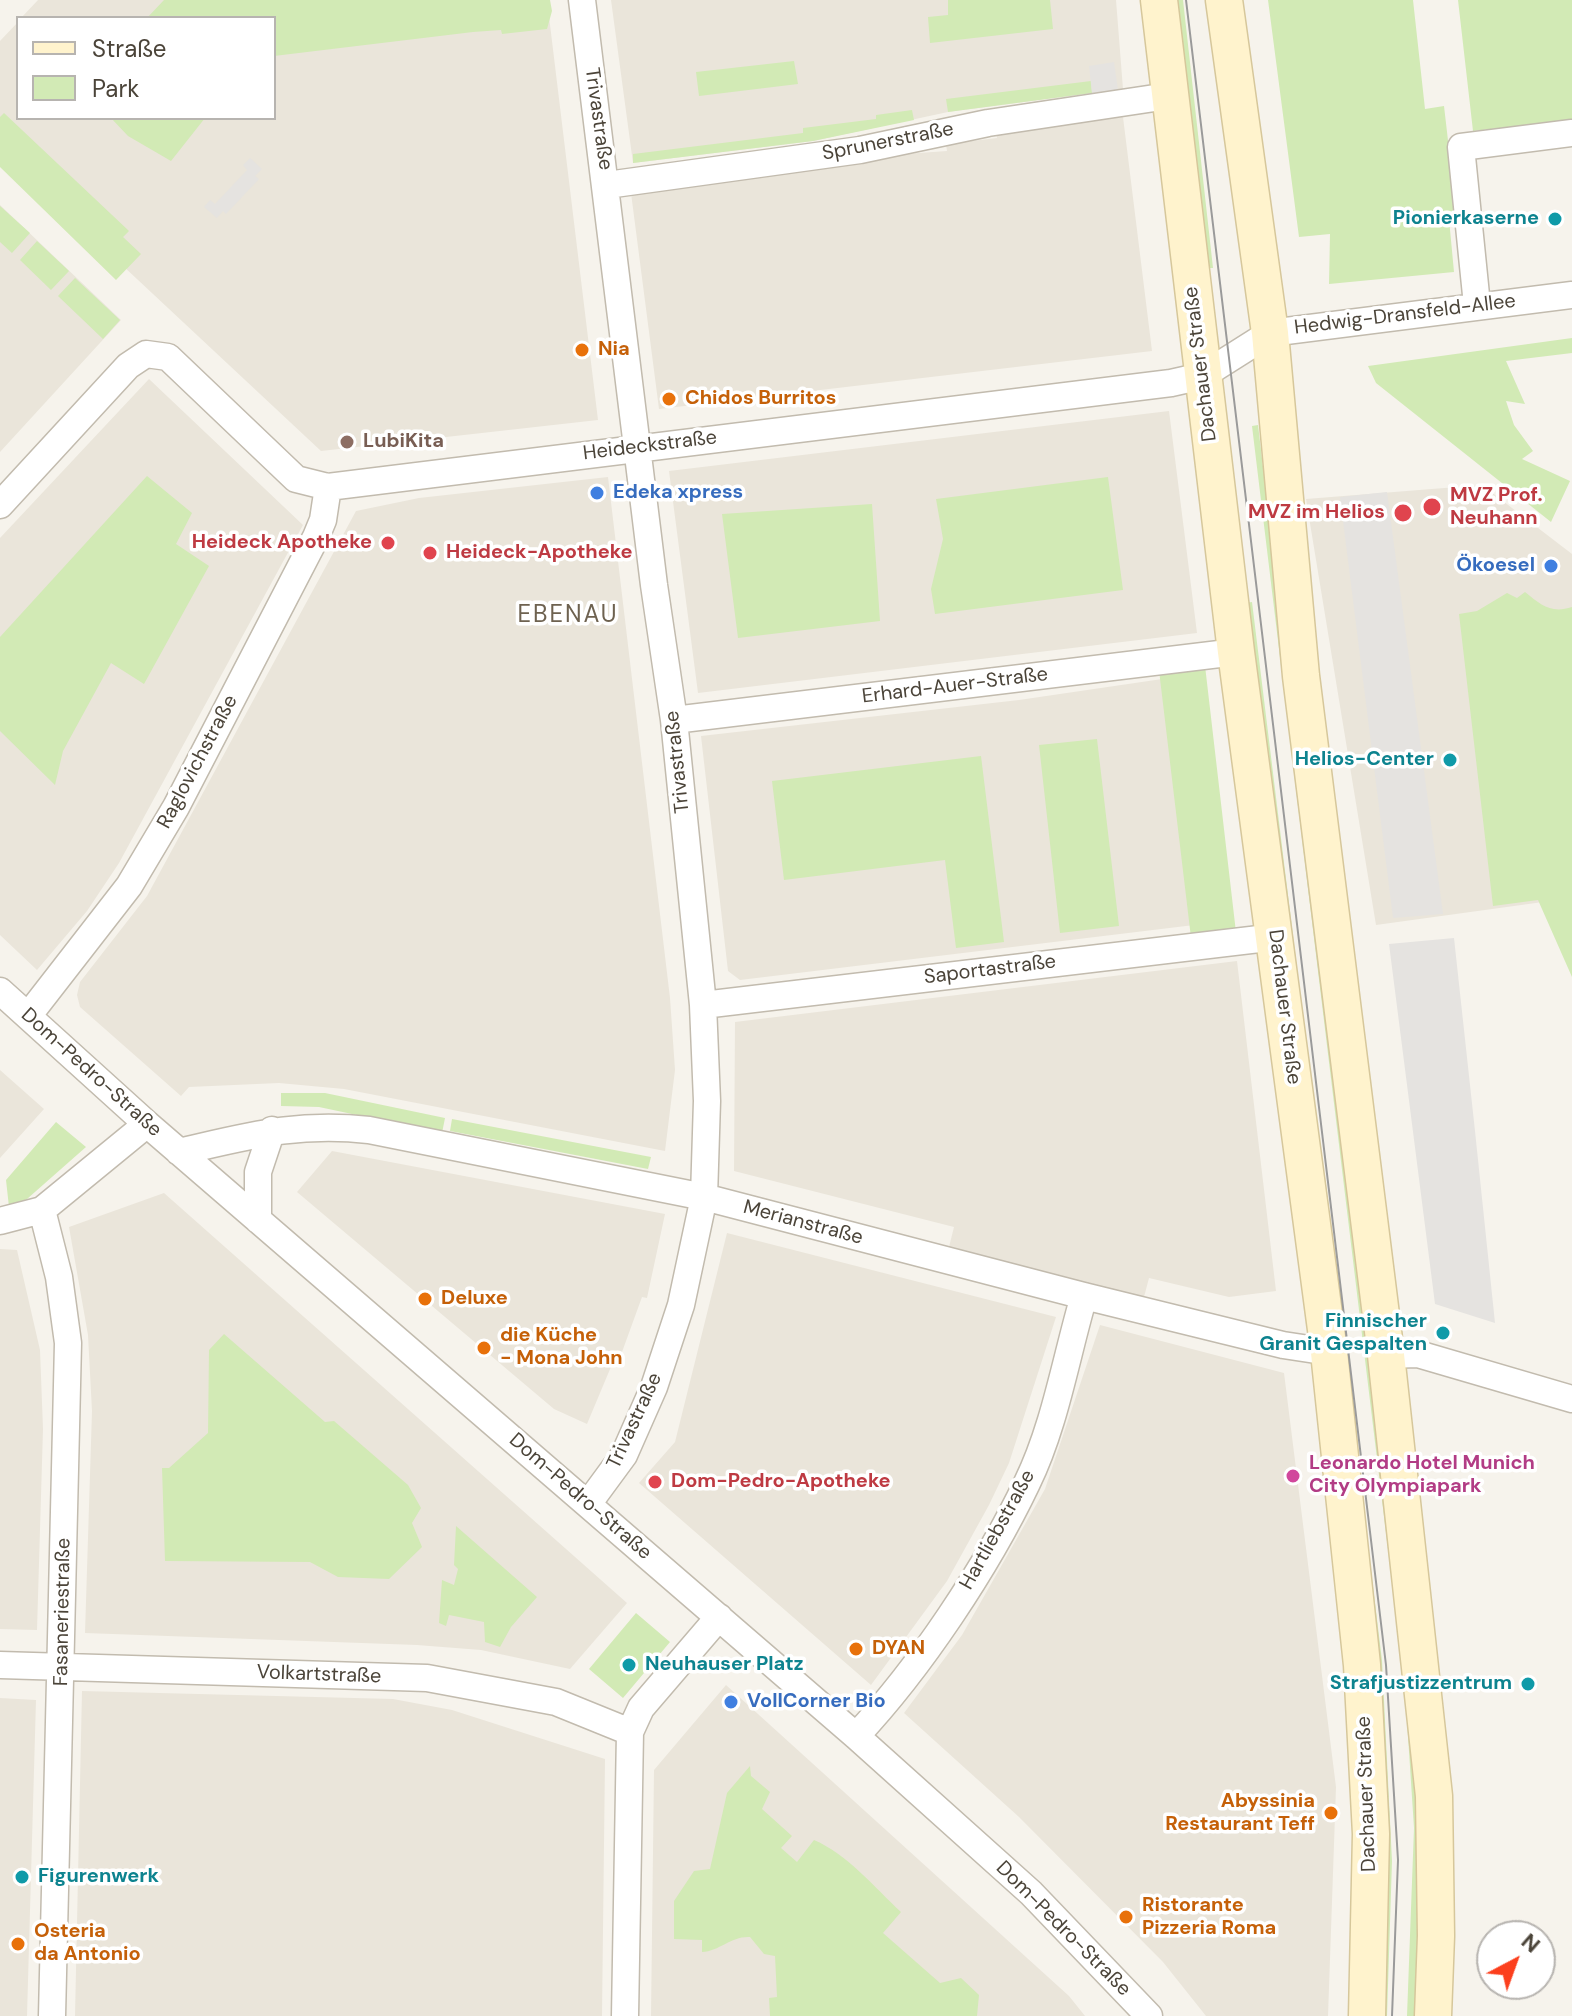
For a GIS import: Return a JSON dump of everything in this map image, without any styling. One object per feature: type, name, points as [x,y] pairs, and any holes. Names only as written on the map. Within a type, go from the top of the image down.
[{"type":"main road","name":"Dachauer Straße","points":[[1159,0],[1236,652],[1329,1352],[1362,1665],[1371,1834],[1367,2016]]},
{"type":"main road","points":[[1224,0],[1270,333],[1303,691],[1386,1355],[1434,1796],[1436,1936],[1433,2016]]},
{"type":"street","name":"Trivastraße","points":[[582,0],[607,185],[636,447],[674,720],[703,1005],[707,1101],[704,1197],[681,1305],[654,1387],[624,1455],[588,1504]]},
{"type":"street","name":"Sprunerstraße","points":[[607,185],[860,150],[988,123],[1168,96]]},
{"type":"street","points":[[1477,305],[1461,147],[1572,133]]},
{"type":"street","name":"Hedwig-Dransfeld-Allee","points":[[1202,376],[1270,333],[1572,295]]},
{"type":"street","name":"Heideckstraße","points":[[0,505],[128,366],[146,354],[168,357],[296,479],[328,487],[1202,376]]},
{"type":"street","name":"Raglovichstraße","points":[[28,1016],[129,886],[176,807],[316,537],[328,487]]},
{"type":"street","name":"Erhard-Auer-Straße","points":[[674,720],[1236,652]]},
{"type":"street","name":"Saportastraße","points":[[703,1005],[1276,937]]},
{"type":"street","name":"Dom-Pedro-Straße","points":[[0,991],[179,1152],[856,1736],[1031,1893],[1149,2016]]},
{"type":"street","points":[[0,1221],[42,1210],[147,1124]]},
{"type":"street","name":"Merianstraße","points":[[179,1152],[272,1130],[322,1125],[369,1130],[704,1197],[1084,1296],[1283,1345],[1329,1352]]},
{"type":"street","points":[[258,1220],[258,1172],[272,1130]]},
{"type":"street","name":"Fasaneriestraße","points":[[42,1210],[59,1277],[68,1343],[52,2016]]},
{"type":"street","name":"Hartliebstraße","points":[[856,1736],[882,1708],[973,1579],[1028,1481],[1084,1296]]},
{"type":"street","points":[[1386,1355],[1418,1354],[1572,1399]]},
{"type":"street","points":[[625,2016],[630,1732],[641,1708],[719,1617]]},
{"type":"street","name":"Volkartstraße","points":[[0,1665],[438,1679],[556,1702],[630,1732]]},
{"type":"shaded area","points":[[38,0],[547,0],[598,420],[321,451],[0,151],[0,41],[16,24],[16,120],[276,120],[276,16],[23,16]]},
{"type":"shaded area","points":[[611,0],[1116,0],[1123,89],[948,112],[813,141],[633,163]]},
{"type":"shaded area","points":[[1114,62],[1118,90],[1092,93],[1089,66]]},
{"type":"shaded area","points":[[1123,117],[1152,351],[659,409],[631,193],[807,171],[877,156],[947,151],[946,144],[997,138],[996,132]]},
{"type":"shaded area","points":[[250,158],[262,169],[255,176],[259,179],[226,214],[223,211],[217,218],[204,207],[210,200],[215,204],[247,170],[243,165]]},
{"type":"shaded area","points":[[0,205],[121,320],[0,452]]},
{"type":"shaded area","points":[[149,379],[303,525],[119,863],[87,911],[37,970],[0,935],[0,538]]},
{"type":"shaded area","points":[[1169,411],[1197,633],[698,693],[669,471]]},
{"type":"shaded area","points":[[608,477],[670,998],[675,1070],[665,1151],[344,1089],[279,1083],[189,1087],[181,1096],[80,1007],[77,995],[80,982],[147,896],[356,511],[419,498]]},
{"type":"shaded area","points":[[1482,485],[1572,554],[1572,898],[1376,925],[1306,499]]},
{"type":"shaded area","points":[[1387,492],[1443,914],[1393,918],[1340,497]]},
{"type":"shaded area","points":[[1203,673],[1219,922],[740,980],[728,971],[701,736],[1019,700]]},
{"type":"shaded area","points":[[1454,938],[1495,1323],[1435,1304],[1389,944]]},
{"type":"shaded area","points":[[1237,961],[1276,1291],[1229,1297],[1149,1278],[1144,1297],[949,1247],[954,1227],[734,1171],[735,1022]]},
{"type":"shaded area","points":[[0,1070],[44,1109],[0,1158]]},
{"type":"shaded area","points":[[332,1151],[665,1214],[647,1298],[642,1297],[618,1363],[613,1362],[587,1424],[554,1409],[297,1192]]},
{"type":"shaded area","points":[[164,1193],[627,1603],[570,1669],[481,1650],[417,1645],[85,1633],[92,1411],[88,1335],[69,1227]]},
{"type":"shaded area","points":[[727,1233],[1056,1317],[1009,1463],[989,1505],[947,1581],[871,1685],[639,1483],[675,1442]]},
{"type":"shaded area","points":[[0,1249],[17,1250],[40,1350],[43,1429],[37,1630],[0,1629]]},
{"type":"shaded area","points":[[1100,1325],[1284,1373],[1336,1787],[1328,2016],[1206,2016],[1163,1962],[1019,1817],[904,1713],[962,1635],[1045,1489]]},
{"type":"shaded area","points":[[726,1685],[1069,1996],[1085,2016],[651,2016],[654,1770]]},
{"type":"shaded area","points":[[82,1691],[393,1699],[452,1710],[605,1759],[602,2016],[75,2016]]},
{"type":"shaded area","points":[[0,1698],[36,1700],[27,2016],[0,2016]]},
{"type":"green space","points":[[164,0],[550,0],[552,11],[547,29],[502,34],[501,30],[473,32],[276,56],[276,16],[149,16]]},
{"type":"green space","points":[[948,0],[1050,0],[1053,29],[930,43],[928,17],[948,15]]},
{"type":"green space","points":[[1177,0],[1183,0],[1213,268],[1208,268]]},
{"type":"green space","points":[[1268,0],[1413,0],[1425,109],[1444,106],[1457,218],[1449,219],[1454,272],[1329,284],[1330,234],[1299,237]]},
{"type":"green space","points":[[1458,0],[1572,0],[1572,120],[1473,131]]},
{"type":"green space","points":[[794,61],[798,84],[699,96],[696,72]]},
{"type":"green space","points":[[1091,81],[1092,93],[948,112],[946,99]]},
{"type":"green space","points":[[912,110],[914,120],[813,141],[633,163],[633,154],[803,133],[803,128],[876,119],[876,115]]},
{"type":"green space","points":[[4,113],[129,231],[123,237],[141,254],[116,280],[0,167],[0,117]]},
{"type":"green space","points":[[113,120],[203,120],[171,161],[128,136]]},
{"type":"green space","points":[[0,206],[30,233],[12,253],[0,242]]},
{"type":"green space","points":[[37,241],[69,271],[51,290],[20,260]]},
{"type":"green space","points":[[75,278],[120,320],[103,339],[58,296]]},
{"type":"green space","points":[[1572,338],[1572,353],[1506,361],[1525,404],[1506,401],[1514,425],[1533,451],[1522,459],[1570,481],[1551,522],[1376,383],[1368,366]]},
{"type":"green space","points":[[1258,425],[1409,1689],[1420,1826],[1417,2016],[1407,2016],[1414,1828],[1405,1690],[1252,426]]},
{"type":"green space","points":[[147,476],[192,513],[176,544],[209,566],[144,684],[111,663],[63,751],[55,785],[0,731],[0,637]]},
{"type":"green space","points":[[1108,477],[1123,590],[935,614],[931,589],[943,539],[936,499]]},
{"type":"green space","points":[[872,504],[880,621],[738,638],[722,514]]},
{"type":"green space","points":[[1525,592],[1552,609],[1572,607],[1572,977],[1538,900],[1493,906],[1459,614],[1477,611],[1507,593],[1517,598]]},
{"type":"green space","points":[[1252,602],[1382,1660],[1392,1861],[1387,2016],[1381,2016],[1377,1660],[1265,731],[1239,604]]},
{"type":"green space","points":[[1204,657],[1237,941],[1192,946],[1158,662]]},
{"type":"green space","points":[[1097,739],[1119,926],[1060,933],[1039,745]]},
{"type":"green space","points":[[981,756],[1004,942],[956,948],[945,860],[784,880],[772,781]]},
{"type":"green space","points":[[281,1093],[325,1093],[445,1118],[442,1133],[319,1107],[281,1106]]},
{"type":"green space","points":[[452,1119],[651,1157],[648,1169],[450,1131]]},
{"type":"green space","points":[[56,1122],[86,1147],[27,1199],[9,1207],[6,1180]]},
{"type":"green space","points":[[224,1334],[325,1422],[334,1421],[408,1485],[421,1508],[412,1523],[422,1547],[389,1579],[338,1577],[310,1562],[165,1561],[162,1468],[169,1468],[208,1433],[209,1350]]},
{"type":"green space","points":[[456,1526],[537,1597],[511,1627],[500,1647],[485,1642],[484,1622],[449,1615],[446,1626],[439,1623],[442,1580],[454,1585],[458,1569],[454,1565]]},
{"type":"green space","points":[[636,1613],[670,1642],[623,1698],[589,1669]]},
{"type":"green space","points":[[750,1766],[751,1776],[770,1792],[762,1809],[792,1836],[781,1848],[797,1862],[814,1840],[849,1863],[901,1912],[883,1933],[940,1983],[961,1978],[979,1995],[977,2016],[770,2016],[769,1998],[777,1997],[775,1956],[764,1954],[750,1937],[702,1952],[702,1940],[674,1939],[674,1901],[694,1871],[710,1869],[727,1793]]},
{"type":"tram line","points":[[1186,0],[1386,1665],[1398,1860],[1392,2016]]},
{"type":"place","name":"Pionierkaserne","points":[[1555,219]]},
{"type":"place","name":"Nia","points":[[582,350]]},
{"type":"place","name":"Chidos Burritos","points":[[669,399]]},
{"type":"place","name":"LubiKita","points":[[347,442]]},
{"type":"place","name":"Edeka xpress","points":[[597,493]]},
{"type":"place","name":"MVZ Prof. Neuhann","points":[[1432,507]]},
{"type":"place","name":"MVZ im Helios","points":[[1403,513]]},
{"type":"place","name":"Heideck Apotheke","points":[[388,543]]},
{"type":"place","name":"Heideck-Apotheke","points":[[430,553]]},
{"type":"place","name":"Ökoesel","points":[[1551,566]]},
{"type":"place","name":"Helios-Center","points":[[1450,760]]},
{"type":"place","name":"Deluxe","points":[[425,1299]]},
{"type":"place","name":"Finnischer Granit Gespalten","points":[[1443,1333]]},
{"type":"place","name":"die Küche - Mona John","points":[[484,1348]]},
{"type":"place","name":"Leonardo Hotel Munich City Olympiapark","points":[[1293,1476]]},
{"type":"place","name":"Dom-Pedro-Apotheke","points":[[655,1482]]},
{"type":"place","name":"DYAN","points":[[856,1649]]},
{"type":"place","name":"Neuhauser Platz","points":[[629,1665]]},
{"type":"place","name":"Strafjustizzentrum","points":[[1528,1684]]},
{"type":"place","name":"VollCorner Bio","points":[[731,1702]]},
{"type":"place","name":"Abyssinia Restaurant Teff","points":[[1331,1813]]},
{"type":"place","name":"Figurenwerk","points":[[22,1877]]},
{"type":"place","name":"Ristorante Pizzeria Roma","points":[[1126,1917]]},
{"type":"place","name":"Osteria da Antonio","points":[[18,1944]]},
{"type":"district","name":"EBENAU","points":[[568,616]]}]
